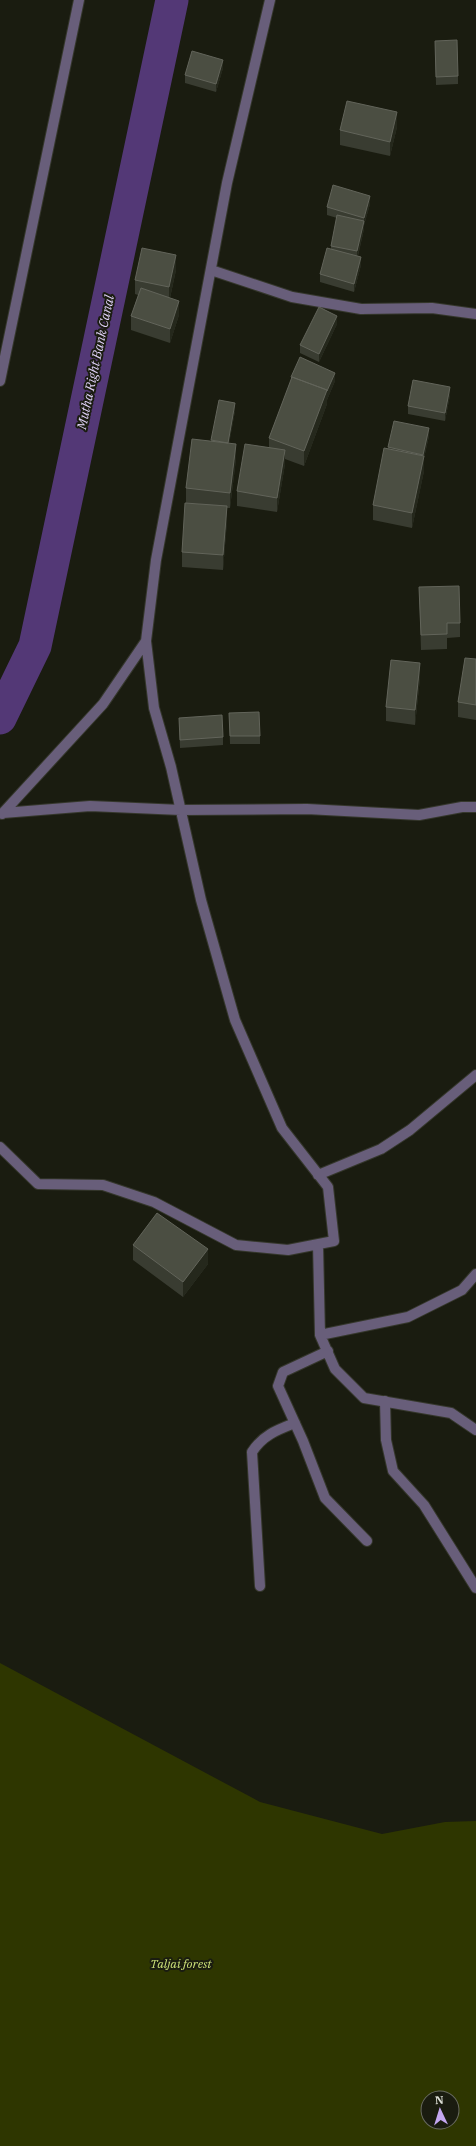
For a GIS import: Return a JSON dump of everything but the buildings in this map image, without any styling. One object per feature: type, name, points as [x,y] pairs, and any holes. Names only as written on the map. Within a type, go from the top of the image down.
[{"type":"street","points":[[0,381],[80,0]]},
{"type":"street","points":[[0,1147],[38,1184],[103,1185],[154,1202],[236,1245],[288,1250],[334,1241],[328,1187],[282,1128],[235,1020],[201,900],[181,810],[154,708],[146,641],[156,560],[227,183],[270,0]]},
{"type":"street","points":[[211,270],[292,297],[361,309],[432,308],[476,314]]},
{"type":"street","points":[[2,815],[103,704],[146,641]]},
{"type":"street","points":[[2,815],[90,806],[181,810],[307,809],[419,815],[462,807],[476,808]]},
{"type":"street","points":[[318,1174],[381,1149],[410,1130],[476,1075]]},
{"type":"street","points":[[318,1244],[320,1335],[335,1369],[364,1398],[451,1413],[476,1430]]},
{"type":"street","points":[[320,1335],[408,1317],[462,1290],[476,1274]]},
{"type":"street","points":[[328,1351],[283,1372],[278,1386],[295,1423],[325,1498],[367,1541]]},
{"type":"street","points":[[385,1401],[386,1440],[393,1471],[424,1505],[476,1588]]},
{"type":"street","points":[[260,1586],[252,1452],[261,1440],[274,1431],[295,1423]]},
{"type":"green space","name":"Taljai forest","points":[[0,1663],[260,1802],[382,1834],[445,1822],[476,1821],[476,2146],[0,2146]]},
{"type":"waterway","name":"Mutha Right Bank Canal","points":[[0,718],[35,646],[172,0]]}]
